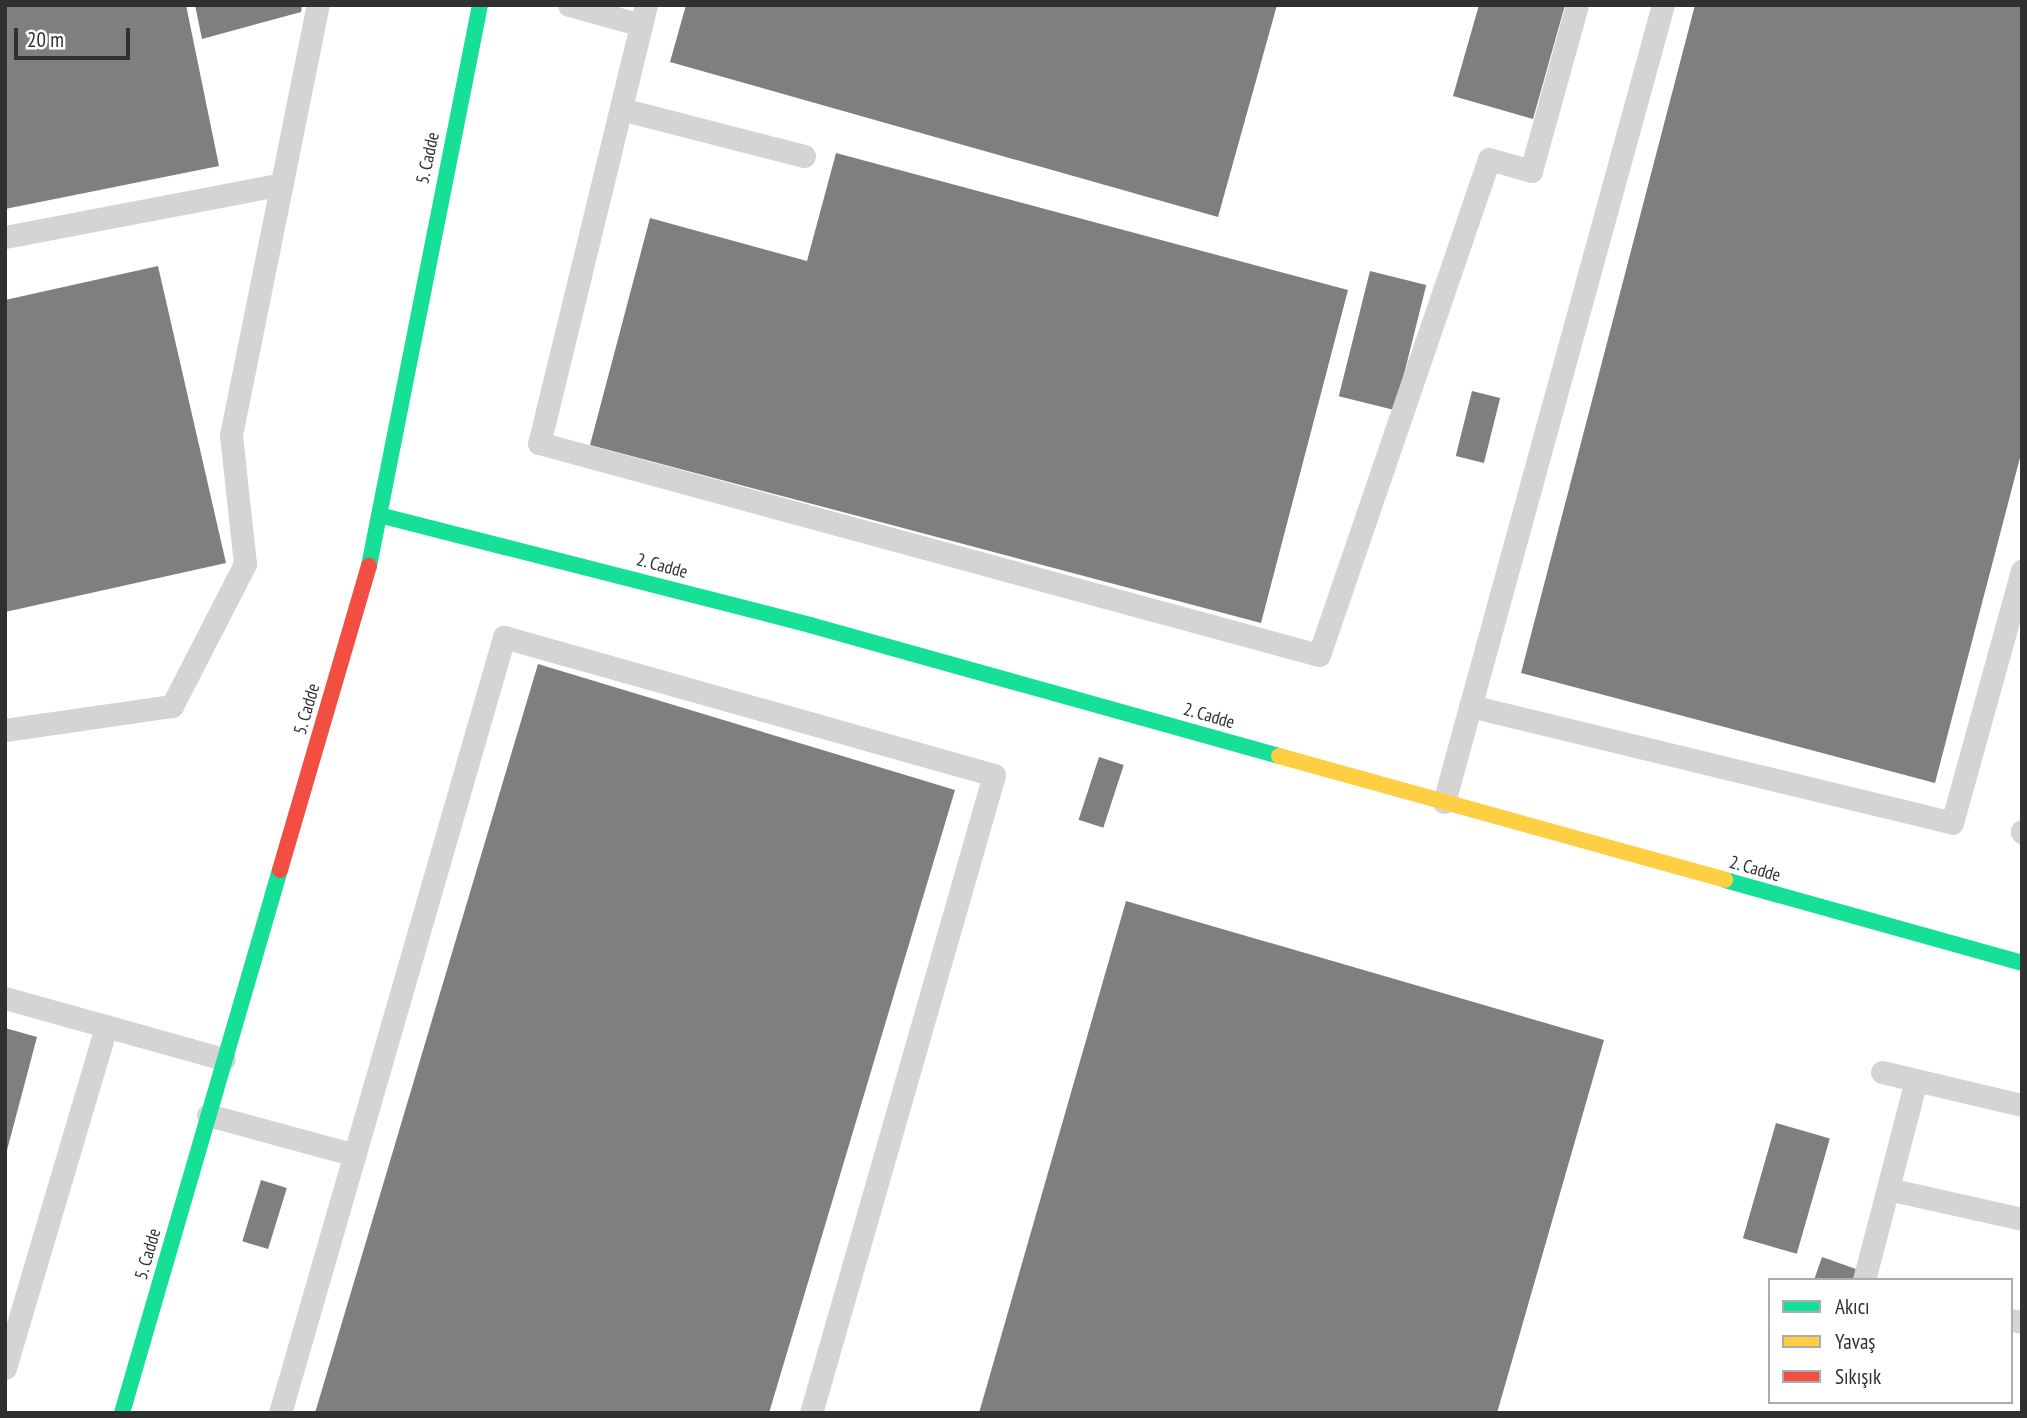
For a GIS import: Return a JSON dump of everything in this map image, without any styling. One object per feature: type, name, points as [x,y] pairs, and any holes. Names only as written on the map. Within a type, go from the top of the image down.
[{"type":"street","name":"5. Cadde","points":[[122,1413],[383,516],[480,5]]},
{"type":"street","name":"2. Cadde","points":[[383,516],[810,625],[2022,963]]},
{"type":"lane","points":[[5,730],[172,706],[245,564],[231,435],[318,5]]},
{"type":"lane","points":[[569,5],[644,15],[539,443],[1319,655],[1489,159],[1531,171],[1577,5]]},
{"type":"lane","points":[[1444,802],[1663,5]]},
{"type":"lane","points":[[621,109],[804,156]]},
{"type":"lane","points":[[5,237],[282,184]]},
{"type":"lane","points":[[1470,706],[1952,823],[2022,571]]},
{"type":"lane","points":[[280,1413],[504,637],[994,775],[811,1413]]},
{"type":"lane","points":[[5,998],[224,1059]]},
{"type":"lane","points":[[5,1368],[106,1026]]},
{"type":"lane","points":[[1882,1072],[2022,1105]]},
{"type":"lane","points":[[1865,1278],[1916,1081]]},
{"type":"lane","points":[[208,1115],[355,1155]]},
{"type":"lane","points":[[1888,1189],[2022,1219]]},
{"type":"building","points":[[5,5],[186,5],[219,166],[5,209]]},
{"type":"building","points":[[195,5],[302,5],[301,12],[202,39]]},
{"type":"building","points":[[686,5],[1277,5],[1218,217],[670,62]]},
{"type":"building","points":[[1479,5],[1565,5],[1533,119],[1453,96]]},
{"type":"building","points":[[1695,5],[2022,5],[2022,450],[1935,783],[1521,673]]},
{"type":"building","points":[[836,153],[1348,290],[1261,623],[590,445],[650,218],[807,261]]},
{"type":"building","points":[[158,266],[226,563],[5,612],[5,300]]},
{"type":"building","points":[[1370,271],[1426,285],[1395,410],[1339,396]]},
{"type":"building","points":[[1472,391],[1500,398],[1484,463],[1456,456]]},
{"type":"building","points":[[538,664],[955,790],[769,1413],[315,1413]]},
{"type":"building","points":[[1099,757],[1124,765],[1103,828],[1079,820]]},
{"type":"building","points":[[1126,901],[1604,1040],[1497,1413],[979,1413]]},
{"type":"building","points":[[5,1028],[37,1037],[6,1154],[5,1154]]},
{"type":"building","points":[[1776,1123],[1830,1138],[1797,1254],[1743,1238]]},
{"type":"building","points":[[261,1180],[287,1188],[268,1249],[242,1241]]},
{"type":"building","points":[[1822,1257],[1856,1269],[1854,1278],[1815,1278]]},
{"type":"traffic: fast","points":[[369,566],[480,5]]},
{"type":"traffic: fast","points":[[383,516],[810,625],[1279,756]]},
{"type":"traffic: fast","points":[[122,1413],[280,870]]},
{"type":"traffic: fast","points":[[1725,880],[2022,963]]},
{"type":"traffic: slow","points":[[1279,756],[1725,880]]},
{"type":"traffic: jam","points":[[280,870],[369,566]]}]
